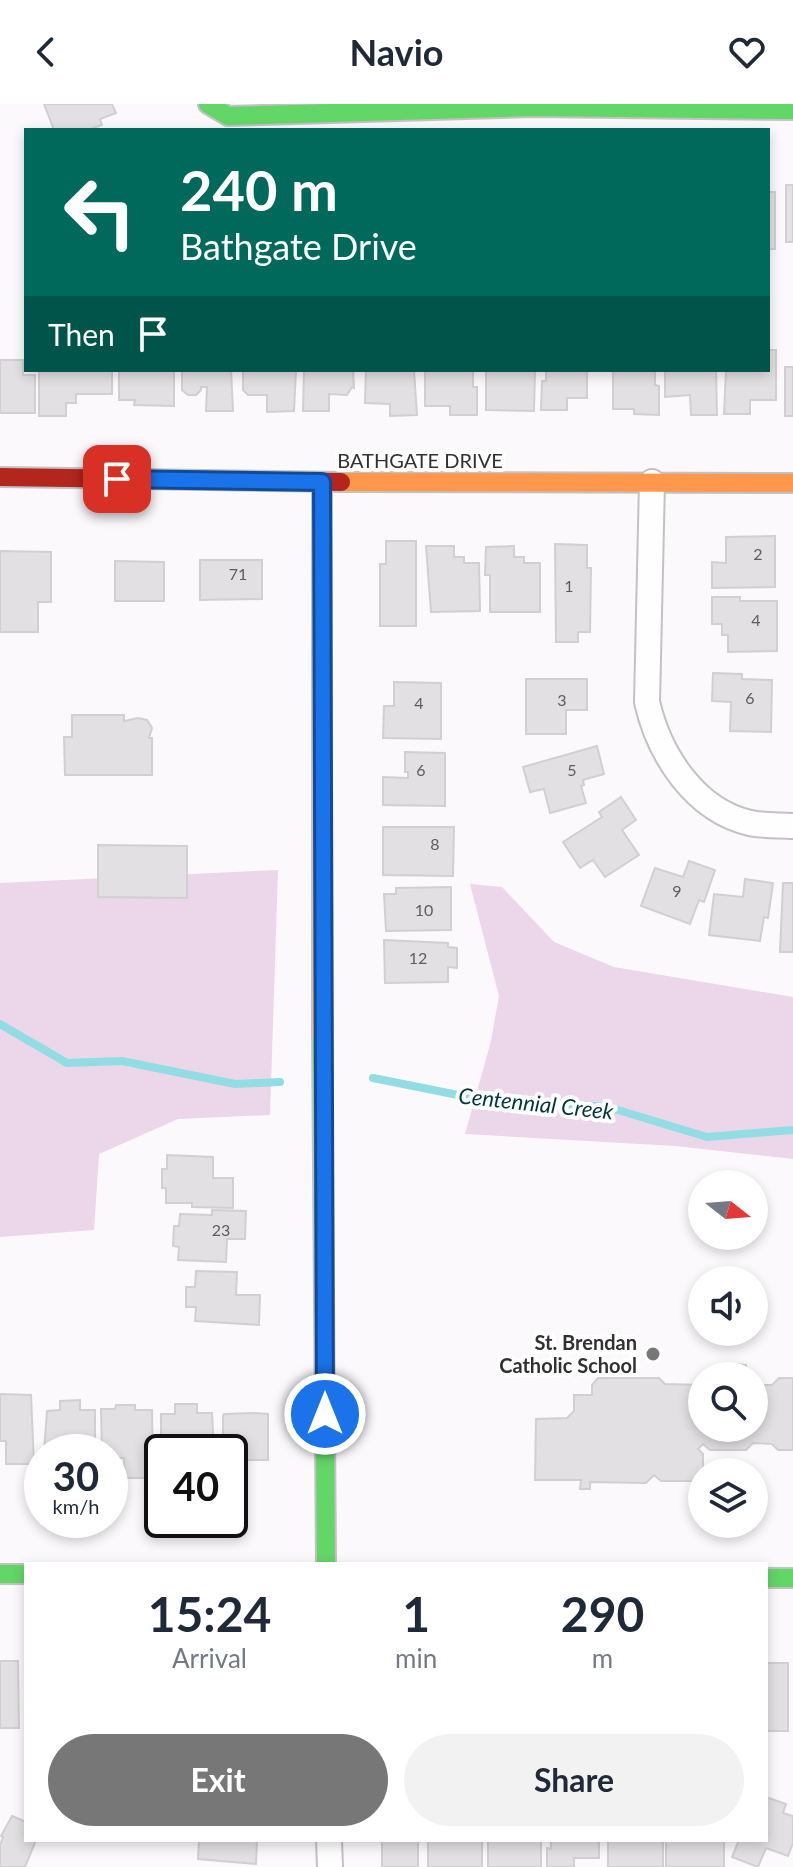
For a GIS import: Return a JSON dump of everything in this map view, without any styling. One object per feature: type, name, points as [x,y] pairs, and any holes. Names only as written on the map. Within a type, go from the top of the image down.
[{"type":"street","points":[[208,104],[228,116],[533,105],[793,110]]},
{"type":"street","name":"BATHGATE DRIVE","points":[[0,477],[322,482],[793,483]]},
{"type":"street","points":[[322,482],[326,1562]]},
{"type":"street","points":[[652,482],[647,702],[652,724],[677,774],[720,809],[748,823],[793,826]]},
{"type":"street","points":[[0,1574],[24,1574]]},
{"type":"street","points":[[768,1578],[793,1578]]},
{"type":"street","points":[[329,1842],[330,1867]]},
{"type":"shaded area","points":[[278,870],[270,1115],[178,1119],[99,1154],[94,1230],[0,1237],[0,883]]},
{"type":"shaded area","points":[[470,884],[502,887],[554,942],[614,967],[793,997],[793,1159],[675,1146],[465,1134],[491,1041],[499,996]]},
{"type":"building","points":[[44,104],[112,104],[116,113],[100,119],[102,125],[94,128],[53,128]]},
{"type":"building","points":[[786,185],[793,185],[793,242],[786,242]]},
{"type":"building","points":[[770,192],[775,192],[775,249],[770,249]]},
{"type":"building","points":[[770,350],[776,350],[776,400],[750,400],[750,414],[724,414],[726,372],[770,372]]},
{"type":"building","points":[[0,360],[23,360],[23,375],[35,375],[35,413],[0,413]]},
{"type":"building","points":[[785,367],[793,367],[793,416],[785,416]]},
{"type":"building","points":[[39,372],[112,372],[112,394],[76,394],[76,403],[66,403],[66,416],[39,416]]},
{"type":"building","points":[[119,372],[174,372],[174,406],[134,405],[135,400],[119,400]]},
{"type":"building","points":[[182,372],[231,372],[233,411],[206,411],[207,387],[201,387],[196,395],[188,395],[182,390]]},
{"type":"building","points":[[243,372],[296,372],[294,411],[267,412],[267,395],[248,395],[243,390]]},
{"type":"building","points":[[304,372],[353,372],[354,388],[347,395],[329,394],[329,411],[303,411]]},
{"type":"building","points":[[366,372],[414,372],[417,415],[390,416],[390,404],[365,403]]},
{"type":"building","points":[[425,372],[473,372],[473,387],[477,387],[477,415],[450,415],[450,406],[425,406]]},
{"type":"building","points":[[486,372],[535,372],[534,411],[486,410]]},
{"type":"building","points":[[546,372],[587,372],[587,398],[567,398],[567,410],[541,410],[542,381],[546,381]]},
{"type":"building","points":[[613,372],[655,372],[655,385],[659,386],[659,415],[634,414],[634,409],[613,409]]},
{"type":"building","points":[[665,372],[716,372],[717,415],[691,415],[690,395],[665,397]]},
{"type":"building","points":[[775,536],[775,587],[712,588],[712,562],[726,563],[726,537]]},
{"type":"building","points":[[386,541],[416,541],[416,626],[380,626],[380,564],[386,564]]},
{"type":"building","points":[[555,544],[587,545],[587,568],[591,568],[590,632],[578,632],[578,642],[556,642]]},
{"type":"building","points":[[426,546],[454,546],[454,557],[464,557],[464,563],[479,563],[480,611],[431,612]]},
{"type":"building","points":[[514,546],[514,557],[524,557],[524,563],[540,563],[540,612],[490,612],[490,575],[485,575],[486,547]]},
{"type":"building","points":[[0,551],[51,552],[51,602],[38,602],[38,632],[0,632]]},
{"type":"building","points":[[200,560],[262,560],[262,599],[200,600]]},
{"type":"building","points":[[115,561],[164,562],[164,601],[115,601]]},
{"type":"building","points":[[712,597],[777,601],[777,651],[728,652],[728,635],[722,635],[722,624],[712,624]]},
{"type":"building","points":[[713,673],[742,674],[742,679],[772,680],[771,732],[730,731],[731,702],[712,701]]},
{"type":"building","points":[[526,679],[587,679],[587,710],[566,710],[566,734],[526,734]]},
{"type":"building","points":[[394,682],[441,683],[441,739],[383,738],[384,706],[394,706]]},
{"type":"building","points":[[72,715],[124,715],[124,721],[147,720],[152,728],[149,738],[152,738],[152,775],[65,775],[64,737],[72,737]]},
{"type":"building","points":[[597,746],[604,774],[583,780],[584,785],[581,786],[586,803],[550,813],[544,789],[530,792],[523,767]]},
{"type":"building","points":[[405,752],[445,753],[445,806],[383,805],[383,777],[408,778]]},
{"type":"building","points":[[621,797],[636,820],[622,830],[639,855],[605,877],[593,860],[580,868],[563,842],[602,817],[599,812]]},
{"type":"building","points":[[383,827],[454,827],[453,876],[383,875]]},
{"type":"building","points":[[98,845],[187,846],[187,898],[98,897]]},
{"type":"building","points":[[689,861],[715,870],[704,902],[699,900],[690,924],[641,906],[655,868],[683,877]]},
{"type":"building","points":[[745,879],[773,883],[768,918],[764,917],[760,941],[709,935],[714,894],[743,897]]},
{"type":"building","points":[[783,883],[793,883],[793,952],[780,952]]},
{"type":"building","points":[[451,887],[451,930],[386,931],[384,894],[396,894],[396,888]]},
{"type":"building","points":[[384,940],[448,943],[448,947],[457,948],[457,968],[448,967],[448,982],[385,983]]},
{"type":"building","points":[[167,1155],[213,1157],[213,1178],[233,1178],[233,1208],[166,1203],[162,1169],[167,1169]]},
{"type":"building","points":[[212,1210],[246,1211],[245,1239],[227,1239],[226,1262],[178,1260],[179,1247],[173,1246],[174,1226],[179,1226],[180,1214],[212,1215]]},
{"type":"building","points":[[196,1271],[237,1272],[236,1295],[260,1295],[259,1325],[195,1321],[196,1307],[186,1307],[186,1287],[195,1287]]},
{"type":"building","points":[[598,1378],[659,1378],[665,1384],[688,1385],[688,1442],[768,1442],[768,1385],[779,1378],[793,1378],[793,1450],[778,1450],[772,1444],[753,1443],[746,1450],[710,1450],[703,1444],[698,1449],[703,1458],[688,1458],[688,1481],[661,1481],[654,1475],[646,1483],[590,1482],[590,1489],[580,1489],[581,1480],[535,1480],[536,1419],[567,1418],[574,1411],[574,1395],[592,1395],[592,1385]]},
{"type":"building","points":[[0,1394],[31,1395],[33,1434],[24,1434],[24,1464],[6,1464],[6,1441],[0,1441]]},
{"type":"building","points":[[80,1400],[80,1410],[95,1410],[95,1434],[45,1434],[47,1411],[60,1410],[60,1401]]},
{"type":"building","points":[[175,1404],[197,1404],[197,1413],[212,1413],[213,1434],[161,1434],[161,1414],[175,1414]]},
{"type":"building","points":[[116,1405],[135,1405],[135,1410],[152,1410],[152,1434],[144,1434],[144,1478],[128,1478],[128,1434],[102,1434],[101,1409],[115,1409]]},
{"type":"building","points":[[224,1414],[268,1414],[268,1460],[248,1460],[248,1434],[223,1434]]},
{"type":"building","points":[[0,1661],[18,1661],[19,1728],[0,1728]]},
{"type":"building","points":[[768,1663],[788,1663],[788,1731],[768,1731]]},
{"type":"building","points":[[768,1798],[786,1804],[783,1813],[793,1816],[793,1843],[788,1856],[766,1848],[758,1867],[732,1857],[738,1842],[768,1842]]},
{"type":"building","points":[[12,1816],[24,1821],[24,1842],[35,1842],[25,1867],[0,1867],[1,1836]]},
{"type":"building","points":[[199,1842],[257,1842],[256,1864],[198,1859]]},
{"type":"building","points":[[382,1842],[418,1842],[418,1867],[382,1867]]},
{"type":"building","points":[[428,1842],[482,1842],[482,1867],[428,1867]]},
{"type":"building","points":[[488,1842],[541,1842],[541,1867],[488,1867]]},
{"type":"building","points":[[551,1842],[599,1842],[599,1858],[574,1858],[574,1867],[547,1867],[547,1848],[551,1849]]},
{"type":"building","points":[[608,1842],[663,1842],[663,1867],[608,1867]]},
{"type":"building","points":[[666,1842],[724,1842],[724,1867],[666,1867]]},
{"type":"waterway","name":"Centennial Creek","points":[[0,1024],[67,1063],[122,1061],[235,1084],[280,1082]]},
{"type":"waterway","name":"Centennial Creek","points":[[373,1078],[473,1098],[608,1107],[707,1137],[793,1130]]},
{"type":"traffic: fast","points":[[208,104],[228,116],[533,107],[793,110]]},
{"type":"traffic: fast","points":[[322,1034],[326,1562]]},
{"type":"traffic: fast","points":[[0,1574],[24,1574]]},
{"type":"traffic: fast","points":[[768,1578],[793,1578]]},
{"type":"traffic: slow","points":[[322,482],[322,1034]]},
{"type":"traffic: slow","points":[[341,482],[793,483]]},
{"type":"traffic: jam","points":[[0,477],[341,482]]},
{"type":"place","name":"St. Brendan Catholic School","points":[[653,1354]]},
{"type":"route","points":[[117,479],[322,482],[325,1414]]}]
